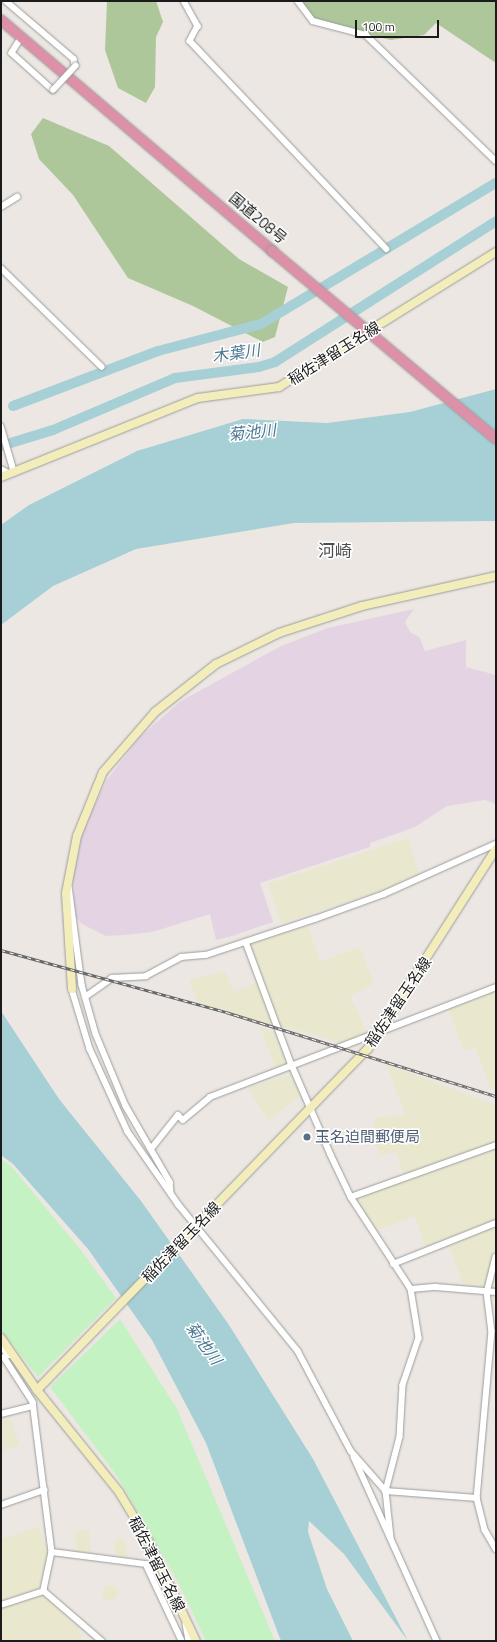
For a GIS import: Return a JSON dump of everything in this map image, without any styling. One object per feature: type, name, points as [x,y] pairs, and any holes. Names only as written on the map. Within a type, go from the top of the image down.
[{"type":"highway","name":"国道208号","points":[[1,20],[272,251],[496,439]]},
{"type":"main road","name":"稲佐津留玉名線","points":[[6,473],[198,398],[279,387],[496,252]]},
{"type":"main road","points":[[72,990],[66,927],[68,876],[84,812],[103,772],[155,712],[193,680],[245,648],[313,620],[405,595],[496,576]]},
{"type":"main road","name":"稲佐津留玉名線","points":[[196,1641],[148,1540],[119,1492],[37,1390],[311,1109],[382,1030],[496,849]]},
{"type":"main road","points":[[1,1338],[7,1357],[37,1390]]},
{"type":"street","points":[[6,1],[74,59],[75,66],[53,90],[12,53],[22,37]]},
{"type":"street","points":[[184,1],[198,26],[190,41],[387,249]]},
{"type":"street","points":[[298,1],[313,21],[366,35],[496,161]]},
{"type":"street","points":[[1,207],[17,197]]},
{"type":"street","points":[[1,268],[102,368]]},
{"type":"street","points":[[1,426],[9,458],[6,473]]},
{"type":"street","points":[[85,997],[112,978],[146,976],[181,957],[206,955],[384,894],[496,844]]},
{"type":"street","points":[[68,876],[85,997],[115,1083],[170,1182],[171,1193]]},
{"type":"street","points":[[246,942],[291,1063],[351,1197],[393,1264],[411,1289],[419,1338],[403,1385],[400,1437],[386,1491],[391,1538]]},
{"type":"street","points":[[151,1149],[178,1115],[183,1120],[210,1097],[291,1063],[496,987]]},
{"type":"street","points":[[72,990],[107,1090],[128,1132],[194,1228],[298,1351],[352,1451],[437,1641]]},
{"type":"street","points":[[351,1197],[496,1145]]},
{"type":"street","points":[[393,1264],[496,1223]]},
{"type":"street","points":[[496,1256],[487,1292],[492,1331],[477,1498],[485,1530],[496,1547]]},
{"type":"street","points":[[411,1289],[436,1287],[496,1292]]},
{"type":"street","points":[[1,1346],[33,1402],[32,1406],[52,1552],[44,1591]]},
{"type":"street","points":[[1,1414],[32,1406]]},
{"type":"street","points":[[352,1451],[386,1491],[477,1498]]},
{"type":"street","points":[[1,1505],[44,1490]]},
{"type":"street","points":[[52,1552],[146,1564],[182,1641]]},
{"type":"street","points":[[1,1605],[44,1591]]},
{"type":"street","points":[[44,1591],[102,1641]]},
{"type":"street","points":[[184,1616],[189,1641]]},
{"type":"shaded area","points":[[414,609],[405,622],[410,632],[419,637],[425,651],[466,640],[466,667],[496,675],[496,804],[485,800],[447,806],[415,827],[370,843],[370,847],[260,883],[273,922],[232,936],[216,940],[210,914],[152,932],[124,935],[106,936],[82,924],[75,916],[73,878],[82,833],[106,781],[140,737],[181,701],[281,646],[328,628]]},
{"type":"green space","points":[[107,1],[156,1],[163,22],[156,37],[155,87],[146,103],[118,88],[105,50]]},
{"type":"green space","points":[[298,1],[496,1],[496,63],[436,23],[424,35],[391,40],[313,21]]},
{"type":"green space","points":[[43,118],[109,146],[239,259],[288,287],[275,337],[263,342],[193,306],[128,278],[73,195],[39,159],[31,134]]},
{"type":"green space","points":[[408,838],[421,878],[281,923],[268,883]]},
{"type":"green space","points":[[308,926],[320,962],[360,947],[374,984],[350,996],[367,1034],[340,1042],[281,1026],[249,944]]},
{"type":"green space","points":[[225,971],[234,992],[261,981],[279,1028],[199,1005],[189,980]]},
{"type":"green space","points":[[496,990],[496,1088],[491,1090],[475,1047],[464,1051],[448,1007]]},
{"type":"green space","points":[[260,1027],[281,1035],[291,1063],[276,1069]]},
{"type":"green space","points":[[386,1064],[496,1105],[496,1307],[488,1288],[463,1284],[447,1240],[426,1248],[415,1216],[376,1231],[355,1198],[405,1180],[396,1152],[379,1155],[375,1138],[374,1118],[405,1114]]},
{"type":"green space","points":[[291,1074],[300,1096],[268,1121],[248,1088]]},
{"type":"green space","points":[[1,1159],[12,1167],[80,1249],[116,1298],[38,1377],[1,1330]]},
{"type":"green space","points":[[120,1319],[177,1409],[275,1641],[206,1641],[178,1582],[117,1476],[50,1387]]},
{"type":"green space","points":[[9,1415],[20,1445],[1,1451],[1,1418]]},
{"type":"green space","points":[[39,1527],[48,1553],[41,1588],[1,1601],[1,1539]]},
{"type":"green space","points":[[89,1530],[91,1555],[77,1553],[75,1531]]},
{"type":"green space","points":[[124,1538],[128,1559],[117,1558],[113,1540]]},
{"type":"green space","points":[[110,1585],[116,1587],[118,1593],[116,1599],[110,1601],[104,1599],[102,1593],[104,1587]]},
{"type":"green space","points":[[43,1594],[78,1627],[83,1641],[1,1641],[1,1608]]},
{"type":"water","name":"菊池川","points":[[496,389],[496,521],[294,523],[136,549],[53,586],[1,625],[1,525],[29,505],[137,451],[243,419],[327,423],[410,412]]},
{"type":"water","name":"菊池川","points":[[1,1011],[59,1099],[141,1201],[229,1325],[313,1459],[408,1641],[344,1554],[309,1521],[308,1532],[327,1589],[353,1641],[281,1641],[206,1443],[152,1340],[88,1249],[13,1164],[1,1155]]},
{"type":"waterway","points":[[13,406],[158,351],[261,324],[496,183]]},
{"type":"waterway","name":"木葉川","points":[[1,446],[53,430],[175,378],[259,367],[275,362],[496,221]]},
{"type":"railway","points":[[1,950],[226,1012],[496,1096]]},
{"type":"place","name":"玉名迫間郵便局","points":[[307,1137]]},
{"type":"district","name":"河崎","points":[[335,552]]}]
